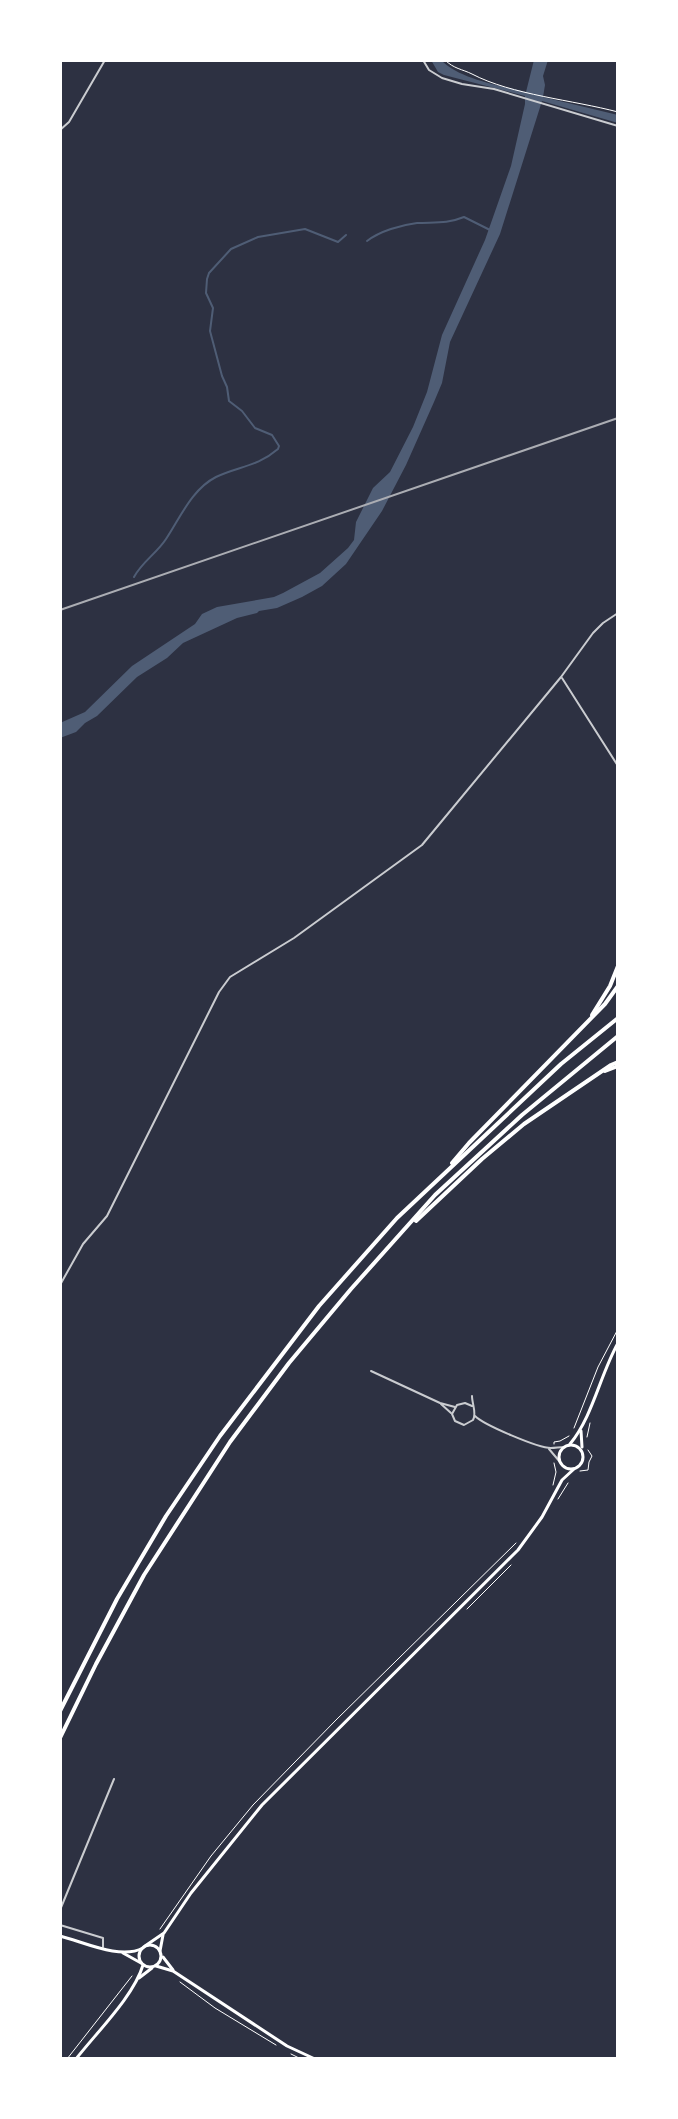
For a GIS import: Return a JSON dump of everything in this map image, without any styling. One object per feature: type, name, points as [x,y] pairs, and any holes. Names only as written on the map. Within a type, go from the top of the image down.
[{"type":"highway","points":[[586,1024],[610,986],[618,966]]},
{"type":"highway","points":[[437,1180],[469,1143],[605,1004],[618,986]]},
{"type":"highway","points":[[60,1711],[117,1599],[166,1516],[220,1436],[319,1306],[397,1218],[561,1064],[618,1018]]},
{"type":"highway","points":[[60,1738],[144,1575],[230,1442],[289,1363],[435,1195],[522,1115],[618,1036]]},
{"type":"highway","points":[[392,1244],[524,1124],[600,1072],[618,1064]]},
{"type":"main road","points":[[562,1480],[560,1452],[581,1431],[618,1343]]},
{"type":"main road","points":[[60,1936],[103,1948],[135,1952],[164,1933],[191,1893],[262,1805],[518,1550],[542,1517],[562,1480],[583,1461],[581,1431]]},
{"type":"main road","points":[[570,1444],[582,1450]]},
{"type":"main road","points":[[561,1464],[575,1471]]},
{"type":"main road","points":[[76,2059],[139,1978],[161,1961],[164,1933]]},
{"type":"main road","points":[[139,1978],[142,1964],[139,1953],[144,1947],[155,1946],[173,1971]]},
{"type":"main road","points":[[122,1952],[142,1964],[173,1971],[287,2046],[315,2059]]},
{"type":"street","points":[[60,130],[69,122],[105,60]]},
{"type":"street","points":[[423,60],[429,70],[442,78],[507,92],[618,126]]},
{"type":"street","points":[[60,1285],[83,1244],[107,1216],[219,992],[230,977],[294,938],[422,845],[561,677],[593,633],[618,613]]},
{"type":"street","points":[[561,677],[618,766]]},
{"type":"street","points":[[371,1371],[455,1407]]},
{"type":"street","points":[[465,1403],[472,1396],[475,1416],[480,1421],[549,1448],[564,1447]]},
{"type":"street","points":[[440,1403],[461,1425],[480,1421]]},
{"type":"street","points":[[452,1414],[459,1403],[472,1406]]},
{"type":"street","points":[[471,1423],[475,1416]]},
{"type":"street","points":[[549,1448],[561,1464]]},
{"type":"street","points":[[60,1910],[114,1779]]},
{"type":"street","points":[[60,1925],[103,1938],[103,1948]]},
{"type":"path","points":[[445,60],[455,69],[480,79],[618,112]]},
{"type":"path","points":[[554,1442],[572,1433],[598,1367],[618,1329]]},
{"type":"path","points":[[575,1471],[588,1470],[592,1456],[586,1444]]},
{"type":"path","points":[[552,1488],[556,1472]]},
{"type":"path","points":[[420,1637],[518,1542]]},
{"type":"path","points":[[67,2059],[135,1971]]},
{"type":"path","points":[[178,1981],[257,2035],[301,2059]]},
{"type":"water","points":[[431,60],[441,60],[470,77],[526,92],[534,60],[548,60],[543,76],[543,97],[618,115],[618,123],[542,101],[500,234],[450,342],[442,383],[434,402],[382,511],[346,564],[322,586],[302,597],[277,608],[237,618],[183,643],[167,658],[137,677],[97,716],[76,732],[60,738],[60,723],[85,712],[132,666],[195,624],[202,614],[217,607],[283,593],[320,573],[354,540],[356,522],[373,488],[390,472],[427,392],[442,335],[485,240],[511,166],[525,104],[525,96],[444,75],[438,72]]},
{"type":"waterway","points":[[367,241],[384,231],[404,225],[446,222],[464,217],[490,230]]},
{"type":"waterway","points":[[134,577],[162,544],[200,489],[216,477],[263,459],[279,446],[272,435],[255,428],[242,411],[229,401],[210,331],[213,308],[206,293],[209,273],[231,249],[258,237],[305,229],[338,242],[346,235]]},
{"type":"railway","points":[[60,610],[618,418]]}]
